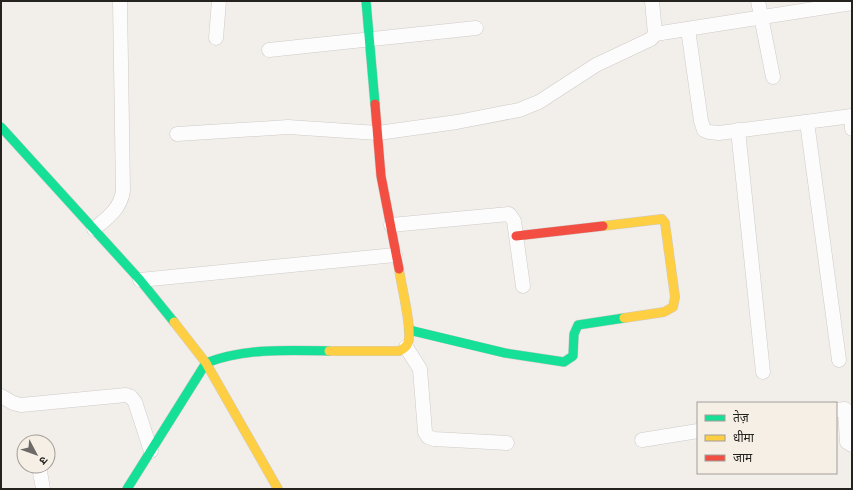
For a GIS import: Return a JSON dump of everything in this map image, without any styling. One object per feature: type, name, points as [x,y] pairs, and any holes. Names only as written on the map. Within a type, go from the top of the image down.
[{"type":"street","points":[[94,229],[119,206],[123,191],[120,1]]},
{"type":"street","points":[[216,38],[219,1]]},
{"type":"street","points":[[128,489],[206,363],[219,357],[239,354],[312,350],[399,351],[406,347],[409,340],[409,330],[381,176],[366,1]]},
{"type":"street","points":[[652,1],[655,34]]},
{"type":"street","points":[[758,1],[773,77]]},
{"type":"street","points":[[177,134],[288,127],[378,133],[457,122],[527,108],[596,65],[646,43],[655,34],[852,3]]},
{"type":"street","points":[[269,50],[476,28]]},
{"type":"street","points":[[688,29],[702,126],[709,132],[807,122],[852,120]]},
{"type":"street","points":[[807,122],[839,360]]},
{"type":"street","points":[[1,127],[140,280],[206,363],[278,489]]},
{"type":"street","points":[[738,130],[763,372]]},
{"type":"street","points":[[391,225],[504,213],[512,216],[523,286]]},
{"type":"street","points":[[409,330],[492,352],[529,359],[564,362],[569,361],[573,356],[574,330],[578,325],[664,312],[673,307],[675,297],[666,223],[662,219],[516,236]]},
{"type":"street","points":[[140,280],[395,256]]},
{"type":"street","points":[[406,347],[420,369],[425,432],[428,437],[434,439],[507,443]]},
{"type":"street","points":[[1,396],[13,403],[21,404],[126,395],[131,397],[135,402],[151,451]]},
{"type":"street","points":[[844,409],[847,442],[852,445]]},
{"type":"street","points":[[642,440],[697,431]]},
{"type":"street","points":[[40,474],[42,489]]},
{"type":"traffic: fast","points":[[366,1],[375,104]]},
{"type":"traffic: fast","points":[[1,127],[140,280],[174,322]]},
{"type":"traffic: fast","points":[[409,330],[505,353],[564,362],[573,356],[574,334],[578,325],[624,318]]},
{"type":"traffic: fast","points":[[127,489],[206,363],[221,358],[251,352],[282,350],[329,351]]},
{"type":"traffic: slow","points":[[603,226],[662,219],[665,223],[675,297],[673,307],[664,312],[624,318]]},
{"type":"traffic: slow","points":[[329,351],[399,351],[406,346],[408,343],[409,328],[399,269]]},
{"type":"traffic: slow","points":[[174,322],[206,363],[278,489]]},
{"type":"traffic: jam","points":[[375,104],[381,176],[399,269]]},
{"type":"traffic: jam","points":[[516,236],[603,226]]}]
